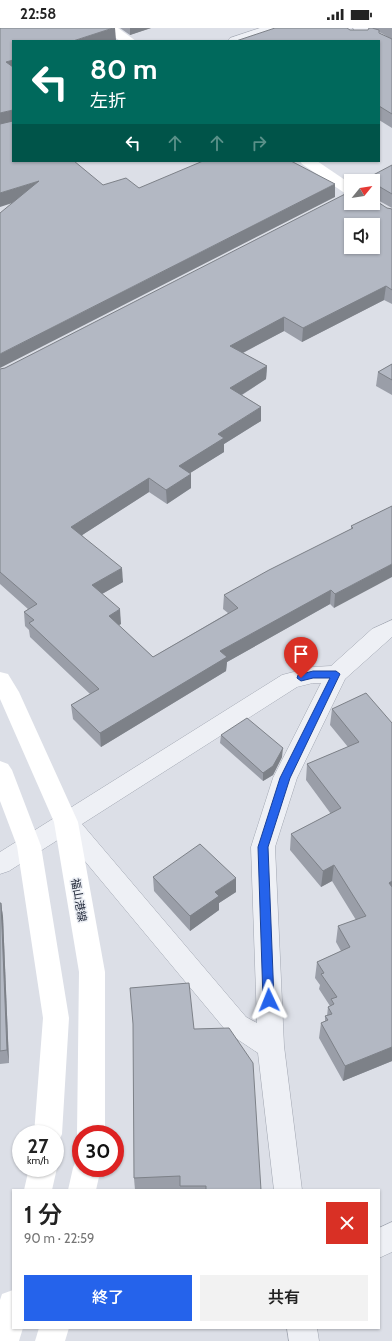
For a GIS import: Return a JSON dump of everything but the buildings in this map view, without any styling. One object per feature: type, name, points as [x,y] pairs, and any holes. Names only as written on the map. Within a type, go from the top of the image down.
[{"type":"main road","points":[[109,28],[127,40]]},
{"type":"main road","points":[[308,162],[344,186]]},
{"type":"main road","name":"福山港線","points":[[3,690],[66,822],[92,972],[92,1125]]},
{"type":"main road","points":[[0,770],[28,846],[56,1018],[49,1125]]},
{"type":"main road","points":[[38,1189],[41,1177]]},
{"type":"main road","points":[[82,1189],[85,1177]]},
{"type":"main road","points":[[4,1341],[12,1309]]},
{"type":"main road","points":[[50,1341],[54,1329]]},
{"type":"street","points":[[238,40],[273,28]]},
{"type":"street","points":[[360,28],[392,46]]},
{"type":"street","points":[[380,53],[392,60]]},
{"type":"street","points":[[288,1189],[270,1046],[263,847],[285,778],[336,674],[380,634],[392,627]]},
{"type":"street","points":[[0,864],[290,681],[313,675],[336,674]]},
{"type":"street","points":[[66,822],[237,1025],[270,1046]]},
{"type":"street","points":[[380,1243],[392,1237]]},
{"type":"street","points":[[302,1329],[304,1341]]},
{"type":"route","points":[[269,1000],[263,847],[285,778],[336,674],[313,675],[301,678]]}]
